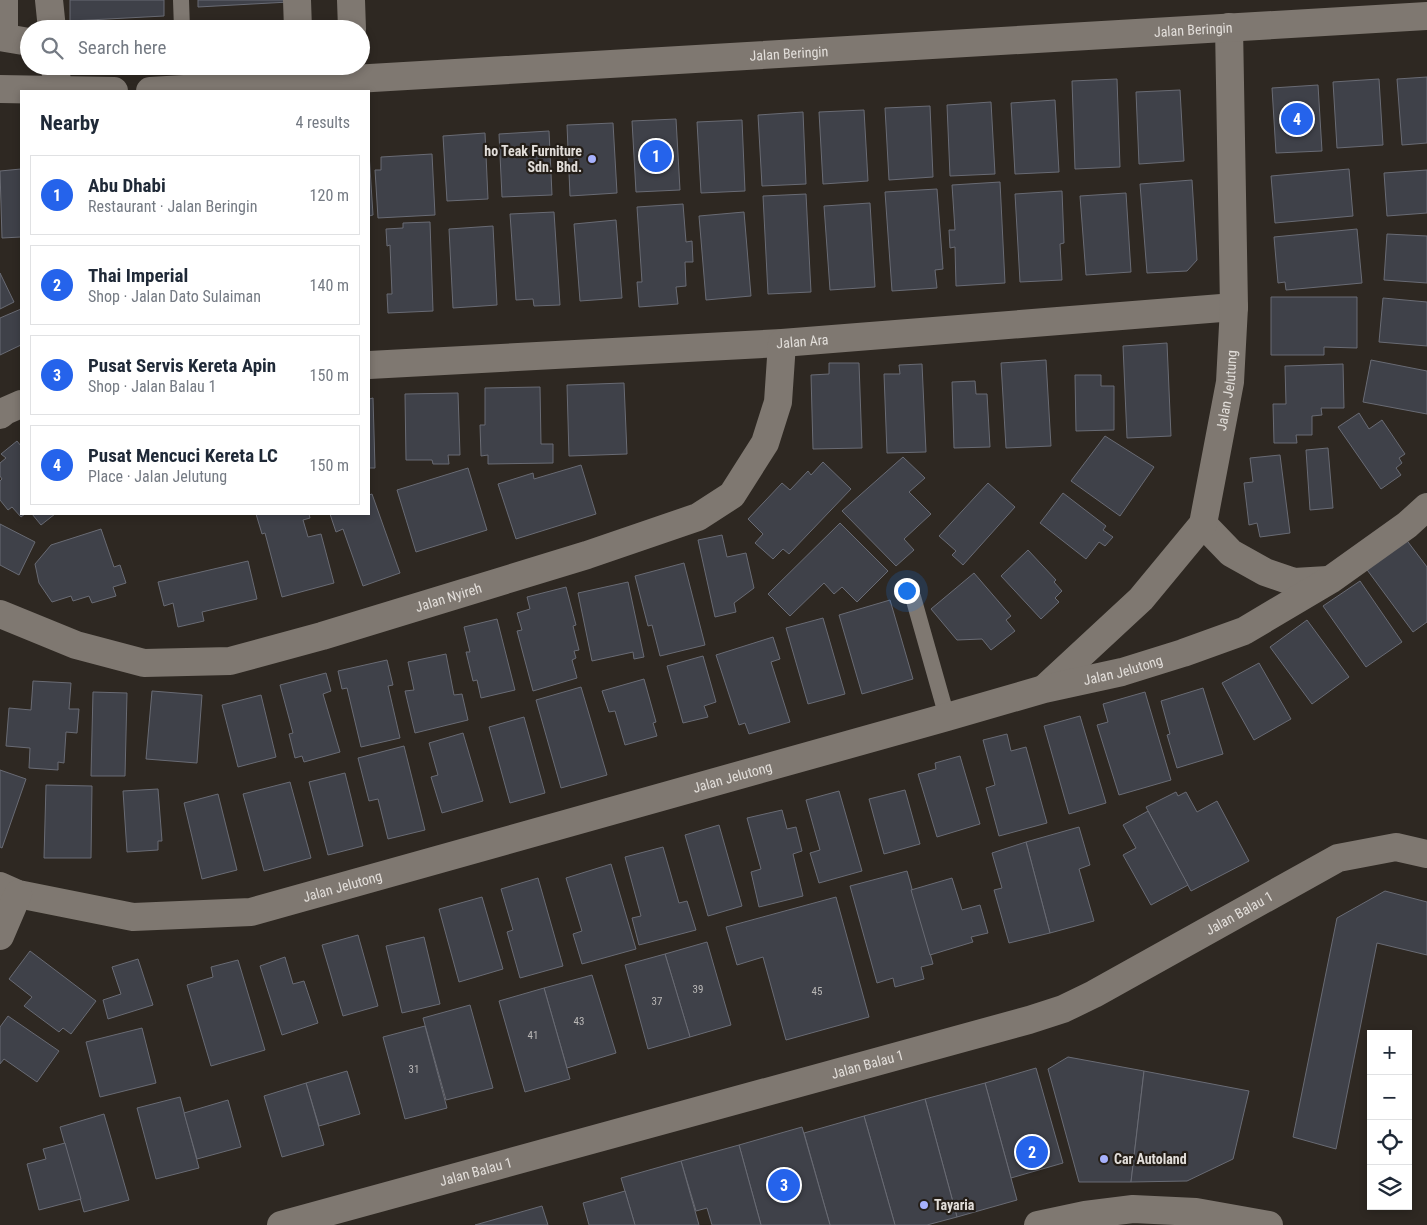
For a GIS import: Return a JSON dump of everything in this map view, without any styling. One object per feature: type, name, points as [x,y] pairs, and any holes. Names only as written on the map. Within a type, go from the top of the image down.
[{"type":"street","points":[[4,0],[11,38]]},
{"type":"street","points":[[49,0],[51,20]]},
{"type":"street","points":[[297,0],[298,20]]},
{"type":"street","points":[[352,0],[352,20]]},
{"type":"street","name":"Jalan Beringin","points":[[370,72],[1427,16]]},
{"type":"street","name":"Jalan Jelutung","points":[[1044,689],[1141,599],[1203,524],[1230,382],[1234,307],[1229,27]]},
{"type":"street","name":"Jalan Beringin","points":[[159,90],[290,75]]},
{"type":"street","points":[[0,89],[56,78],[110,90]]},
{"type":"street","name":"Jalan Ara","points":[[370,365],[782,344],[1234,307]]},
{"type":"street","name":"Jalan Nyireh","points":[[0,614],[76,645],[144,663],[230,661],[322,636],[606,549],[698,516],[732,495],[765,443],[778,402],[782,344]]},
{"type":"street","name":"Jalan Jelutong","points":[[9,890],[133,917],[251,912],[947,718],[1044,689],[1122,672],[1183,653],[1244,631],[1330,580],[1407,525],[1427,507]]},
{"type":"street","points":[[1203,524],[1231,553],[1265,572],[1294,582],[1330,580]]},
{"type":"street","name":"Jalan Balau 1","points":[[281,1225],[1029,1020],[1063,1009],[1094,994],[1338,858],[1396,847],[1427,854]]},
{"type":"street","points":[[0,936],[9,890]]},
{"type":"street","points":[[1038,1225],[1085,1215],[1133,1209],[1196,1212],[1269,1225]]},
{"type":"lane","points":[[181,0],[182,20]]},
{"type":"lane","points":[[913,597],[947,718]]},
{"type":"building","points":[[70,0],[164,0],[164,16],[70,20]]},
{"type":"building","points":[[198,0],[289,0],[289,2],[198,7]]},
{"type":"building","points":[[1427,77],[1427,143],[1402,145],[1397,79]]},
{"type":"building","points":[[1117,79],[1120,167],[1075,169],[1072,81]]},
{"type":"building","points":[[1379,79],[1383,145],[1337,148],[1333,82]]},
{"type":"building","points":[[1318,85],[1322,151],[1276,153],[1272,88]]},
{"type":"building","points":[[1180,90],[1184,161],[1139,164],[1136,92]]},
{"type":"building","points":[[1055,100],[1059,172],[1015,174],[1011,103]]},
{"type":"building","points":[[991,102],[995,174],[950,176],[947,105]]},
{"type":"building","points":[[930,106],[933,177],[889,180],[885,108]]},
{"type":"building","points":[[864,110],[868,181],[823,184],[819,112]]},
{"type":"building","points":[[803,112],[806,184],[762,186],[758,115]]},
{"type":"building","points":[[676,119],[680,190],[636,192],[632,121]]},
{"type":"building","points":[[742,120],[745,191],[701,193],[697,122]]},
{"type":"building","name":"ho Teak Furniture Sdn. Bhd.","points":[[613,123],[617,193],[570,196],[567,125]]},
{"type":"building","points":[[549,131],[552,195],[502,197],[499,134]]},
{"type":"building","points":[[485,133],[488,199],[447,201],[443,136]]},
{"type":"building","points":[[432,154],[435,215],[378,218],[375,170],[381,170],[381,157]]},
{"type":"building","points":[[370,168],[373,215],[370,216]]},
{"type":"building","points":[[20,169],[20,237],[2,238],[0,171]]},
{"type":"building","points":[[1349,169],[1353,216],[1275,223],[1271,176]]},
{"type":"building","points":[[1427,170],[1427,213],[1387,216],[1384,173]]},
{"type":"building","points":[[1192,180],[1197,260],[1187,271],[1147,273],[1140,184]]},
{"type":"building","points":[[1000,182],[1005,283],[956,286],[955,247],[950,248],[949,230],[955,230],[952,185]]},
{"type":"building","points":[[937,189],[943,269],[935,270],[937,288],[892,291],[885,192]]},
{"type":"building","points":[[1062,191],[1064,243],[1060,244],[1062,280],[1020,282],[1015,194]]},
{"type":"building","points":[[1126,193],[1131,272],[1086,275],[1080,196]]},
{"type":"building","points":[[806,194],[811,292],[768,294],[763,196]]},
{"type":"building","points":[[870,203],[875,287],[830,290],[824,206]]},
{"type":"building","points":[[683,204],[686,242],[692,241],[693,262],[685,262],[686,286],[676,287],[678,304],[639,307],[637,282],[642,282],[637,207]]},
{"type":"building","points":[[554,212],[560,305],[534,306],[533,299],[516,300],[510,214]]},
{"type":"building","points":[[744,212],[751,296],[706,300],[699,216]]},
{"type":"building","points":[[616,220],[622,298],[580,301],[574,224]]},
{"type":"building","points":[[430,222],[433,311],[388,313],[387,294],[392,294],[390,245],[387,246],[386,229],[403,228],[403,223]]},
{"type":"building","points":[[493,226],[497,305],[453,308],[449,229]]},
{"type":"building","points":[[1357,229],[1362,283],[1286,290],[1285,282],[1278,283],[1274,237]]},
{"type":"building","points":[[1387,234],[1427,236],[1427,283],[1384,280]]},
{"type":"building","points":[[0,273],[14,302],[0,309]]},
{"type":"building","points":[[1271,297],[1357,297],[1357,348],[1324,347],[1324,355],[1271,355]]},
{"type":"building","points":[[1383,298],[1427,302],[1427,346],[1379,342]]},
{"type":"building","points":[[20,309],[20,345],[0,355],[0,318]]},
{"type":"building","points":[[1167,343],[1171,436],[1127,438],[1123,346]]},
{"type":"building","points":[[1046,360],[1051,446],[1006,448],[1001,363]]},
{"type":"building","points":[[1371,360],[1427,371],[1427,414],[1363,402]]},
{"type":"building","points":[[829,363],[859,363],[862,448],[813,449],[811,375],[829,374]]},
{"type":"building","points":[[922,364],[926,452],[887,453],[884,374],[900,374],[899,365]]},
{"type":"building","points":[[1343,364],[1344,408],[1321,408],[1322,415],[1312,416],[1312,435],[1296,435],[1297,443],[1274,443],[1273,404],[1286,404],[1285,366]]},
{"type":"building","points":[[1075,375],[1101,375],[1101,386],[1114,386],[1114,430],[1076,431]]},
{"type":"building","points":[[975,381],[976,394],[987,394],[990,447],[954,448],[952,382]]},
{"type":"building","points":[[624,383],[627,454],[569,456],[567,385]]},
{"type":"building","points":[[540,387],[541,444],[553,444],[553,463],[488,464],[488,455],[481,456],[480,425],[485,425],[485,388]]},
{"type":"building","points":[[458,393],[460,455],[448,455],[449,464],[433,464],[432,460],[406,460],[405,394]]},
{"type":"building","points":[[373,398],[375,468],[370,468],[370,399]]},
{"type":"building","points":[[1359,413],[1369,429],[1382,420],[1405,454],[1399,458],[1402,463],[1396,468],[1401,475],[1381,489],[1338,427]]},
{"type":"building","points":[[1105,436],[1154,467],[1120,516],[1071,481]]},
{"type":"building","points":[[17,441],[20,445],[20,515],[24,515],[21,517],[12,507],[8,510],[0,500],[0,481],[2,479],[0,476],[0,463],[6,458],[1,454]]},
{"type":"building","points":[[1328,448],[1333,508],[1310,510],[1306,450]]},
{"type":"building","points":[[1280,455],[1290,533],[1260,537],[1257,523],[1249,525],[1244,483],[1253,482],[1250,458]]},
{"type":"building","points":[[903,457],[925,478],[909,492],[931,514],[904,539],[914,550],[896,566],[842,511]]},
{"type":"building","points":[[823,462],[851,489],[789,554],[783,549],[773,559],[755,543],[763,534],[748,519],[782,483],[790,490],[808,471],[811,475]]},
{"type":"building","points":[[581,465],[596,514],[516,539],[498,484],[533,473],[534,479]]},
{"type":"building","points":[[468,468],[487,530],[416,552],[397,490]]},
{"type":"building","points":[[988,483],[1015,507],[963,565],[952,555],[956,551],[939,536]]},
{"type":"building","points":[[1063,493],[1106,526],[1103,530],[1113,537],[1105,546],[1099,542],[1086,559],[1040,523]]},
{"type":"building","points":[[372,494],[400,573],[363,586],[343,529],[336,532],[330,515],[370,515],[370,495]]},
{"type":"building","points":[[33,515],[54,515],[41,525]]},
{"type":"building","points":[[256,515],[309,515],[310,518],[303,520],[308,537],[321,534],[334,583],[282,597],[265,533],[262,534]]},
{"type":"building","points":[[840,523],[888,571],[857,602],[842,587],[834,594],[824,583],[790,616],[768,594]]},
{"type":"building","points":[[0,524],[35,542],[19,575],[0,565]]},
{"type":"building","points":[[101,529],[114,567],[120,565],[126,583],[113,587],[116,596],[92,603],[89,596],[73,601],[71,596],[52,602],[39,583],[35,564],[51,545]]},
{"type":"building","points":[[722,535],[727,557],[746,553],[754,588],[734,603],[736,612],[715,617],[698,540]]},
{"type":"building","points":[[1405,538],[1427,567],[1427,622],[1413,632],[1365,567]]},
{"type":"building","points":[[1028,550],[1056,580],[1054,582],[1062,591],[1055,598],[1059,602],[1041,619],[1001,576]]},
{"type":"building","points":[[248,561],[257,599],[202,612],[204,621],[178,627],[173,603],[164,606],[158,582]]},
{"type":"building","points":[[684,563],[705,645],[660,656],[652,625],[648,626],[635,576]]},
{"type":"building","points":[[974,573],[1011,616],[1006,620],[1015,631],[991,650],[982,639],[957,640],[931,609]]},
{"type":"building","points":[[1360,581],[1402,642],[1366,667],[1323,606]]},
{"type":"building","points":[[628,582],[644,657],[634,659],[633,652],[592,661],[578,593]]},
{"type":"building","points":[[566,587],[576,625],[573,626],[579,650],[574,651],[576,658],[572,660],[577,678],[533,691],[517,631],[522,630],[517,613],[530,609],[527,597]]},
{"type":"building","points":[[890,600],[913,679],[862,694],[839,615]]},
{"type":"building","points":[[823,618],[845,694],[808,704],[786,628]]},
{"type":"building","points":[[497,619],[515,690],[481,698],[477,680],[473,681],[466,652],[470,652],[464,627]]},
{"type":"building","points":[[1307,620],[1349,677],[1312,704],[1270,647]]},
{"type":"building","points":[[773,637],[780,659],[771,662],[790,722],[749,734],[745,723],[739,725],[716,655]]},
{"type":"building","points":[[446,654],[454,695],[462,694],[468,720],[415,733],[405,691],[414,690],[408,662]]},
{"type":"building","points":[[703,656],[716,702],[704,706],[708,717],[683,723],[667,666]]},
{"type":"building","points":[[387,660],[393,685],[388,686],[400,738],[361,747],[347,688],[342,689],[338,671]]},
{"type":"building","points":[[1259,663],[1291,719],[1254,740],[1222,683]]},
{"type":"building","points":[[326,673],[331,691],[323,694],[340,752],[304,762],[302,756],[295,758],[289,734],[293,733],[280,685]]},
{"type":"building","points":[[644,679],[656,722],[653,723],[657,736],[625,745],[615,711],[609,712],[602,691]]},
{"type":"building","points":[[33,681],[71,683],[69,709],[79,709],[77,733],[66,732],[64,763],[58,762],[58,770],[29,768],[30,748],[6,746],[9,708],[31,710]]},
{"type":"building","points":[[581,687],[607,775],[561,788],[536,700]]},
{"type":"building","points":[[1203,688],[1223,754],[1177,768],[1167,735],[1170,734],[1161,701]]},
{"type":"building","points":[[152,691],[202,695],[197,763],[146,759]]},
{"type":"building","points":[[93,692],[127,693],[125,776],[91,776]]},
{"type":"building","points":[[1145,692],[1171,780],[1119,795],[1097,725],[1108,722],[1103,704]]},
{"type":"building","points":[[261,695],[276,757],[238,767],[222,705]]},
{"type":"building","points":[[1080,716],[1106,803],[1069,814],[1044,726]]},
{"type":"building","points":[[524,717],[545,793],[510,803],[489,727]]},
{"type":"building","points":[[463,733],[483,801],[442,813],[431,777],[438,775],[429,743]]},
{"type":"building","points":[[1007,734],[1011,751],[1026,747],[1047,823],[999,836],[986,788],[995,785],[983,740]]},
{"type":"building","points":[[404,746],[425,830],[388,839],[378,799],[369,801],[358,758]]},
{"type":"building","points":[[960,756],[980,824],[937,837],[918,774],[936,769],[935,763]]},
{"type":"building","points":[[0,770],[26,779],[2,848],[0,847]]},
{"type":"building","points":[[345,773],[363,846],[328,855],[309,782]]},
{"type":"building","points":[[290,782],[311,858],[264,871],[243,794]]},
{"type":"building","points":[[46,785],[92,786],[91,858],[44,858]]},
{"type":"building","points":[[158,789],[162,841],[158,841],[158,850],[127,852],[123,791]]},
{"type":"building","points":[[905,790],[920,844],[884,854],[869,799]]},
{"type":"building","points":[[839,791],[862,871],[819,883],[810,853],[820,850],[806,800]]},
{"type":"building","points":[[1176,792],[1178,796],[1186,792],[1197,812],[1217,801],[1249,861],[1191,891],[1146,807]]},
{"type":"building","points":[[218,794],[237,870],[202,879],[184,803]]},
{"type":"building","points":[[782,810],[787,829],[796,827],[802,851],[793,854],[803,896],[759,907],[751,872],[761,869],[747,818]]},
{"type":"building","points":[[1148,811],[1188,885],[1151,905],[1123,855],[1136,848],[1123,825]]},
{"type":"building","points":[[719,825],[742,906],[708,916],[685,835]]},
{"type":"building","points":[[1079,827],[1090,865],[1079,869],[1094,921],[1050,933],[1026,842]]},
{"type":"building","points":[[1026,842],[1050,933],[1009,943],[994,890],[1002,888],[992,853]]},
{"type":"building","points":[[663,847],[679,903],[687,901],[696,930],[639,945],[632,918],[641,916],[625,857]]},
{"type":"building","points":[[611,864],[636,949],[582,964],[573,934],[582,931],[566,878]]},
{"type":"building","points":[[907,871],[933,964],[921,967],[924,979],[895,987],[893,978],[877,983],[850,886]]},
{"type":"building","points":[[538,878],[563,966],[520,978],[507,932],[513,930],[501,889]]},
{"type":"building","points":[[952,878],[962,910],[980,905],[988,933],[971,937],[973,942],[930,955],[911,890]]},
{"type":"building","points":[[1385,891],[1427,902],[1427,955],[1377,943],[1336,1149],[1293,1137],[1337,918]]},
{"type":"building","points":[[482,897],[503,969],[459,982],[439,909]]},
{"type":"building","points":[[836,897],[869,1017],[786,1040],[763,957],[737,965],[726,927]]},
{"type":"building","points":[[358,935],[378,1006],[343,1016],[322,945]]},
{"type":"building","points":[[424,937],[440,1004],[402,1013],[386,946]]},
{"type":"building","points":[[707,942],[731,1025],[690,1037],[665,954]]},
{"type":"building","points":[[30,951],[96,1001],[71,1034],[63,1028],[59,1032],[24,1006],[32,997],[9,979]]},
{"type":"building","points":[[665,954],[690,1037],[648,1049],[625,965]]},
{"type":"building","points":[[285,957],[293,984],[304,981],[318,1023],[282,1035],[260,966]]},
{"type":"building","points":[[138,959],[153,1005],[108,1019],[103,1000],[121,994],[112,967]]},
{"type":"building","points":[[238,960],[265,1050],[211,1066],[187,985],[213,977],[211,967]]},
{"type":"building","points":[[592,975],[616,1053],[567,1068],[544,988]]},
{"type":"building","points":[[544,988],[570,1079],[525,1092],[499,1001]]},
{"type":"building","points":[[470,1005],[493,1088],[446,1100],[423,1018]]},
{"type":"building","points":[[8,1016],[59,1051],[37,1082],[4,1059],[0,1064],[0,1027]]},
{"type":"building","points":[[425,1026],[447,1108],[405,1119],[383,1037]]},
{"type":"building","points":[[142,1028],[156,1083],[100,1097],[86,1042]]},
{"type":"building","points":[[1068,1057],[1144,1071],[1131,1182],[1079,1182],[1048,1069]]},
{"type":"building","points":[[1036,1068],[1063,1163],[1011,1178],[985,1083]]},
{"type":"building","points":[[347,1071],[360,1114],[319,1126],[306,1083]]},
{"type":"building","points":[[1144,1071],[1249,1091],[1233,1159],[1187,1181],[1131,1182]]},
{"type":"building","points":[[306,1083],[324,1145],[282,1157],[264,1096]]},
{"type":"building","points":[[985,1083],[1017,1200],[957,1217],[925,1099]]},
{"type":"building","points":[[180,1097],[199,1168],[156,1179],[137,1108]]},
{"type":"building","points":[[925,1099],[957,1217],[927,1225],[895,1225],[864,1116]]},
{"type":"building","points":[[228,1100],[241,1147],[197,1159],[184,1113]]},
{"type":"building","points":[[104,1114],[129,1200],[84,1212],[60,1127]]},
{"type":"building","points":[[864,1116],[895,1225],[830,1225],[804,1133]]},
{"type":"building","points":[[802,1127],[830,1225],[761,1225],[739,1145]]},
{"type":"building","points":[[65,1143],[81,1199],[39,1210],[27,1164],[46,1159],[43,1149]]},
{"type":"building","points":[[739,1145],[761,1225],[712,1225],[707,1208],[696,1211],[681,1161]]},
{"type":"building","points":[[681,1161],[699,1225],[635,1225],[621,1178]]},
{"type":"building","points":[[625,1191],[635,1225],[589,1225],[583,1203]]},
{"type":"building","points":[[542,1206],[548,1225],[475,1225]]},
{"type":"place","name":"Pusat Mencuci Kereta LC","points":[[1297,119]]},
{"type":"place","name":"Abu Dhabi","points":[[656,156]]},
{"type":"place","name":"ho Teak Furniture Sdn. Bhd.","points":[[592,159]]},
{"type":"place","name":"Thai Imperial","points":[[1032,1152]]},
{"type":"place","name":"Car Autoland","points":[[1104,1159]]},
{"type":"place","name":"Pusat Servis Kereta Apin","points":[[784,1185]]},
{"type":"place","name":"Tayaria","points":[[924,1205]]}]
